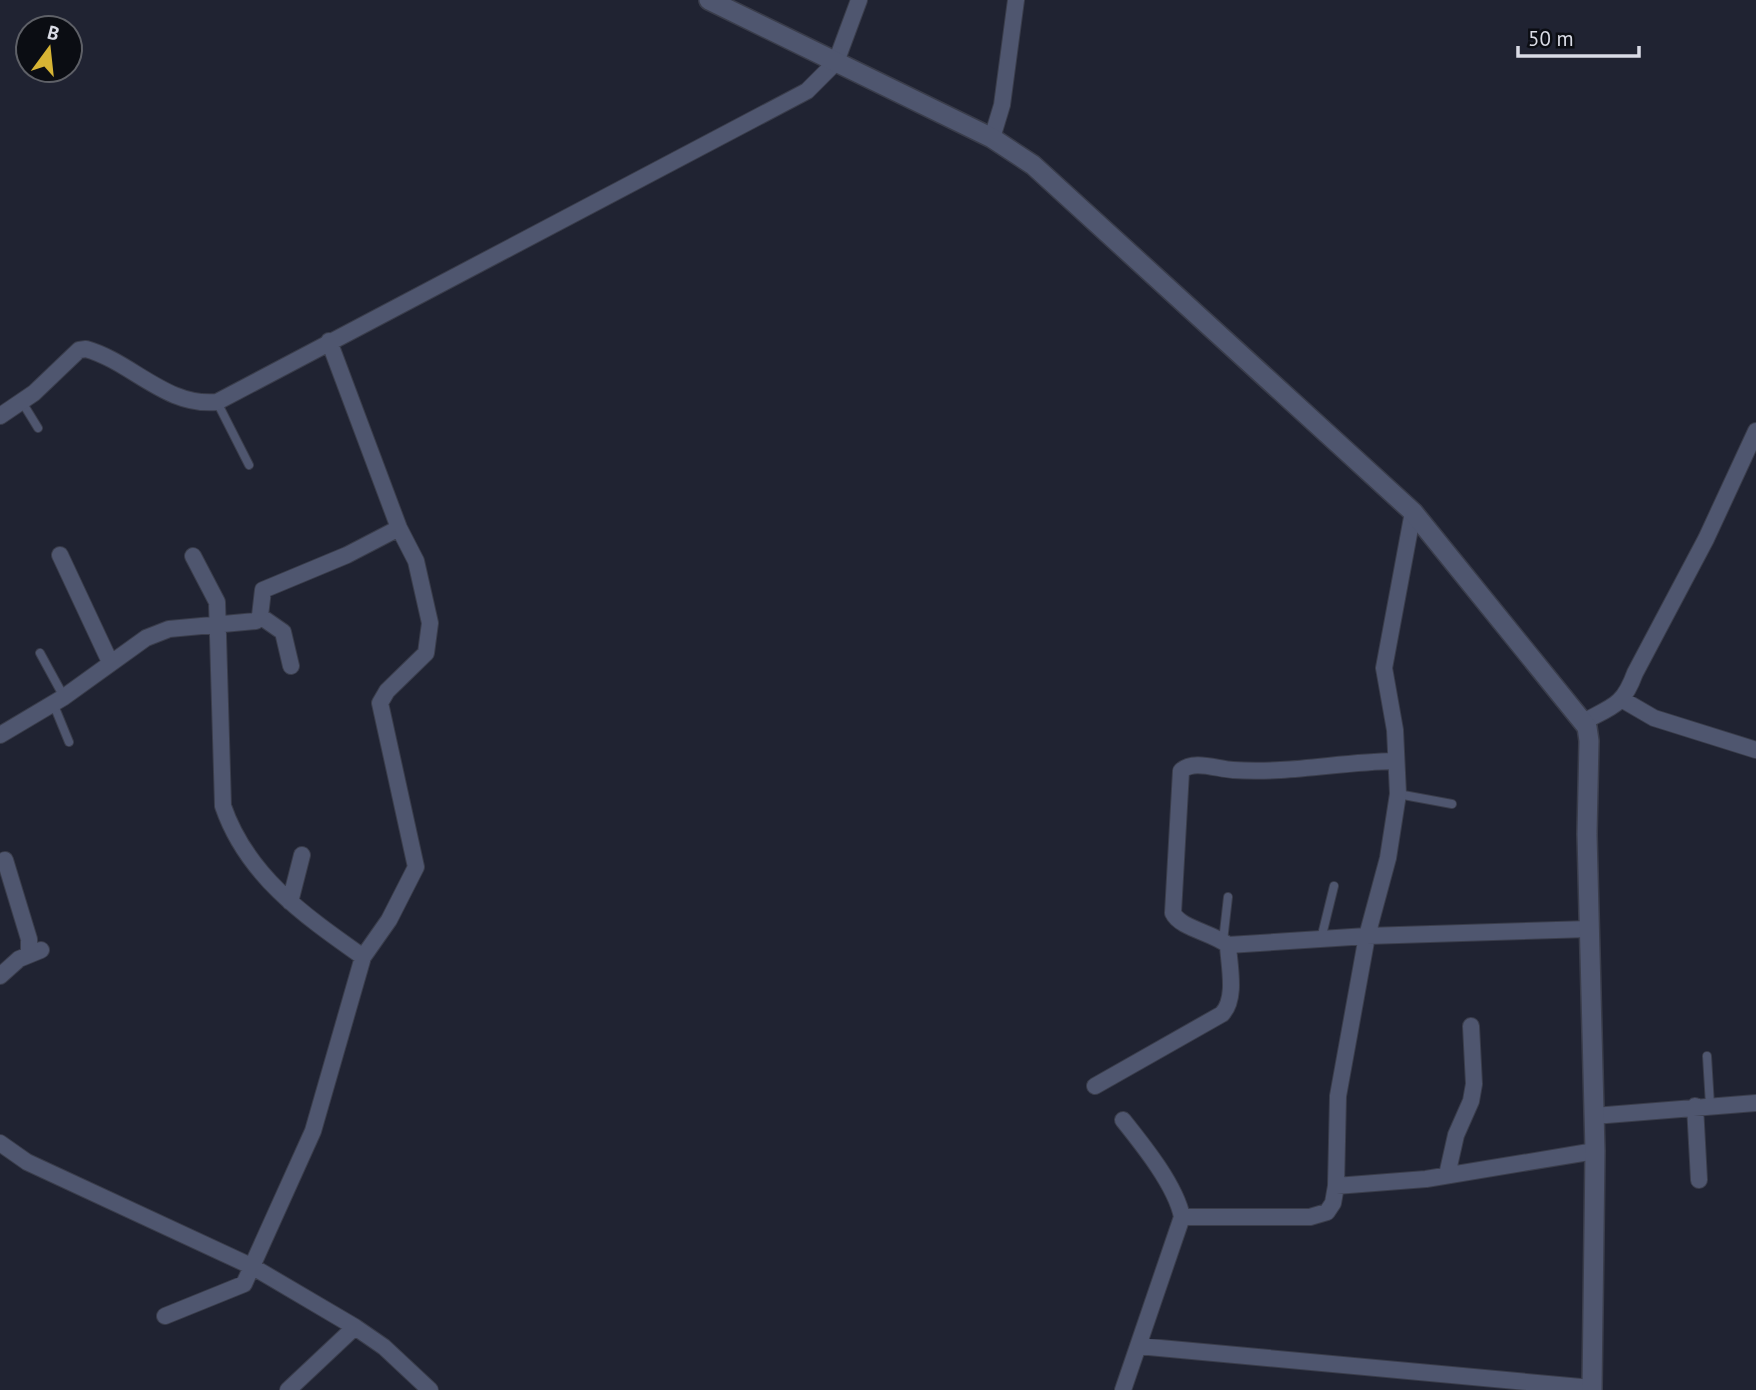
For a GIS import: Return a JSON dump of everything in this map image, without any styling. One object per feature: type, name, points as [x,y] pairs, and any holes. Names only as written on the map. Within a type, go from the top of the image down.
[{"type":"street","points":[[709,0],[992,138],[1033,165],[1413,512],[1583,722],[1589,741],[1589,929],[1595,1150],[1592,1389],[1138,1346]]},
{"type":"street","points":[[0,416],[22,402],[79,350],[86,349],[180,398],[203,403],[217,402],[807,91],[836,62],[859,0]]},
{"type":"street","points":[[992,138],[1002,105],[1016,0]]},
{"type":"street","points":[[165,1316],[238,1288],[253,1267],[313,1131],[363,957],[388,920],[416,867],[380,711],[383,696],[426,653],[429,645],[429,611],[416,561],[399,528],[329,341]]},
{"type":"street","points":[[1583,722],[1623,700],[1740,472],[1756,431]]},
{"type":"street","points":[[1182,1217],[1310,1217],[1327,1212],[1333,1203],[1336,1186],[1338,1096],[1367,936],[1388,858],[1398,794],[1394,761],[1395,730],[1384,668],[1413,512]]},
{"type":"street","points":[[0,736],[59,700],[146,638],[169,629],[251,622],[260,616],[263,590],[347,555],[399,528]]},
{"type":"street","points":[[60,555],[110,662]]},
{"type":"street","points":[[193,556],[217,602],[223,806],[240,842],[263,878],[363,957]]},
{"type":"street","points":[[260,616],[283,632],[291,666]]},
{"type":"street","points":[[1623,700],[1654,718],[1756,750]]},
{"type":"street","points":[[1394,761],[1299,769],[1234,770],[1191,765],[1181,771],[1173,913],[1184,925],[1209,932],[1225,943],[1589,929]]},
{"type":"street","points":[[290,902],[302,855]]},
{"type":"street","points":[[0,976],[35,952],[5,860]]},
{"type":"street","points":[[1095,1086],[1222,1014],[1227,1008],[1230,994],[1225,943]]},
{"type":"street","points":[[1447,1175],[1456,1135],[1471,1101],[1474,1084],[1471,1026]]},
{"type":"street","points":[[1594,1116],[1703,1105],[1756,1103]]},
{"type":"street","points":[[1699,1180],[1703,1105]]},
{"type":"street","points":[[1123,1120],[1150,1154],[1180,1205],[1182,1217],[1123,1390]]},
{"type":"street","points":[[0,1143],[27,1162],[253,1267],[355,1327],[384,1348],[430,1390]]},
{"type":"street","points":[[1336,1186],[1447,1175],[1595,1150]]},
{"type":"street","points":[[288,1390],[355,1327]]},
{"type":"lane","points":[[22,402],[38,428]]},
{"type":"lane","points":[[217,402],[249,466]]},
{"type":"lane","points":[[40,653],[59,700],[69,742]]},
{"type":"lane","points":[[1398,794],[1452,804]]},
{"type":"lane","points":[[1321,939],[1334,886]]},
{"type":"lane","points":[[1225,943],[1228,897]]},
{"type":"lane","points":[[1703,1105],[1707,1056]]}]
